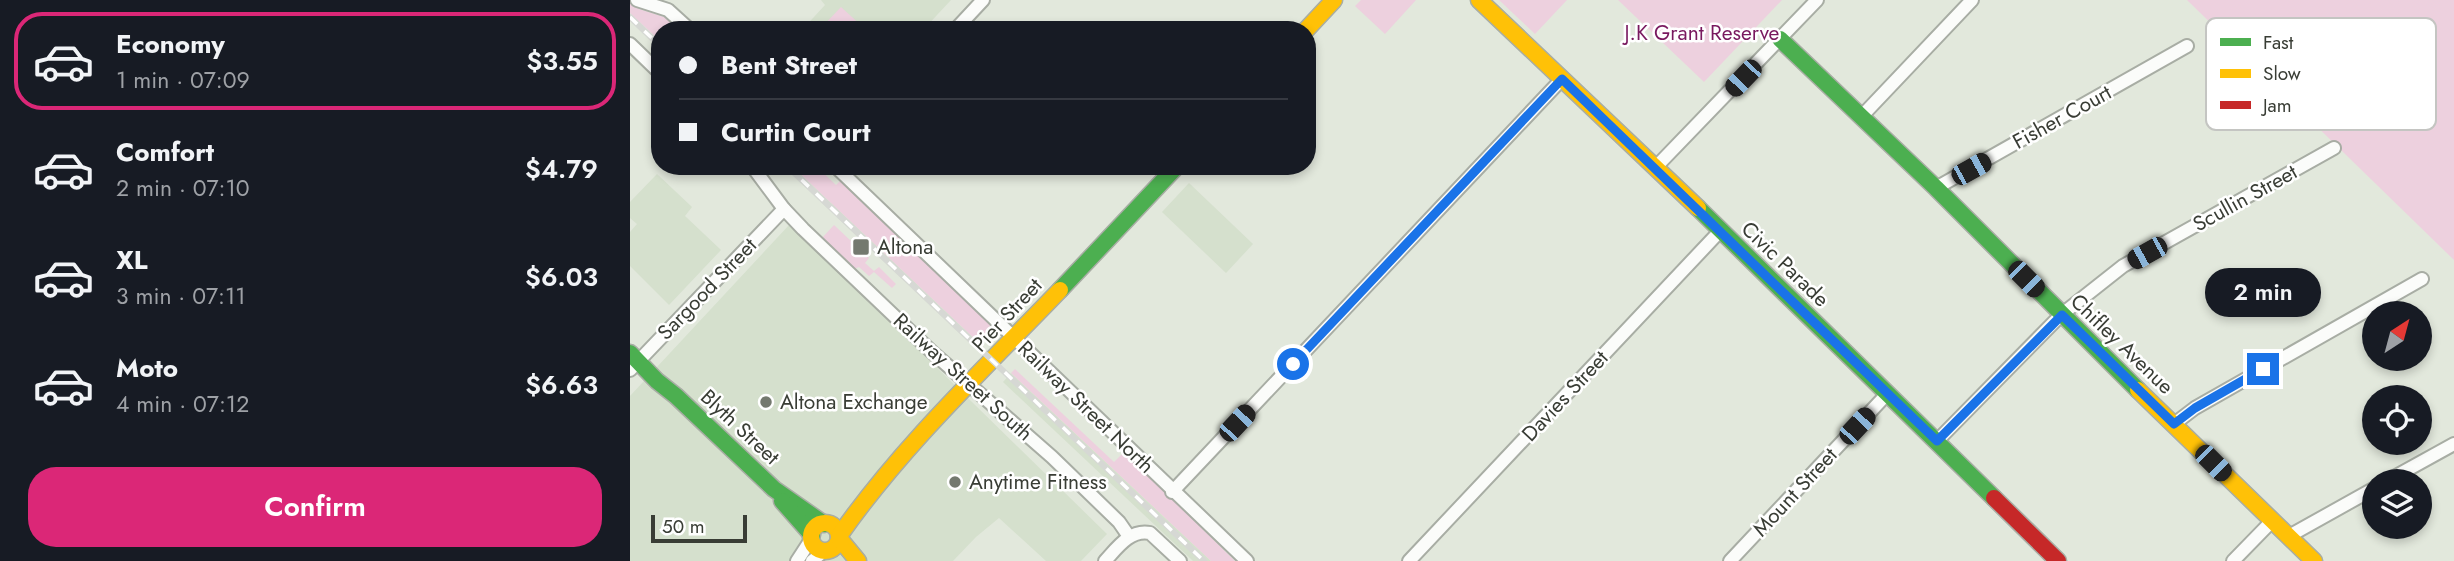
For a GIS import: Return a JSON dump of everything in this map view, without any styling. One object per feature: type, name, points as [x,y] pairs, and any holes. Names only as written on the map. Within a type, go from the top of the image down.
[{"type":"street","points":[[637,0],[663,4],[680,21]]},
{"type":"street","points":[[964,21],[984,0]]},
{"type":"street","points":[[1315,21],[1335,0]]},
{"type":"street","name":"Civic Parade","points":[[1479,0],[1721,230],[2056,560]]},
{"type":"street","points":[[1656,168],[1817,0]]},
{"type":"street","points":[[1861,117],[1972,0]]},
{"type":"street","name":"Chifley Avenue","points":[[1780,39],[1936,188],[2314,561]]},
{"type":"street","points":[[630,44],[651,64]]},
{"type":"street","name":"Fisher Court","points":[[1936,188],[2187,47]]},
{"type":"street","points":[[1172,492],[1562,79]]},
{"type":"street","name":"Scullin Street","points":[[1937,441],[2062,315],[2123,265],[2334,148]]},
{"type":"street","name":"Railway Street South","points":[[759,175],[784,209],[932,352],[1052,457],[1119,522],[1128,535],[1127,538]]},
{"type":"street","name":"Railway Street North","points":[[844,175],[1172,492],[1247,561]]},
{"type":"street","name":"Pier Street","points":[[826,556],[836,547],[839,537],[869,493],[1169,175]]},
{"type":"street","name":"Sargood Street","points":[[633,361],[784,209]]},
{"type":"street","name":"Davies Street","points":[[1409,561],[1721,230]]},
{"type":"street","points":[[2174,424],[2195,408],[2422,279]]},
{"type":"street","name":"Blyth Street","points":[[633,361],[654,369],[668,382],[676,396],[774,489],[797,520],[819,530]]},
{"type":"street","name":"Mount Street","points":[[1730,561],[1888,393]]},
{"type":"street","points":[[2409,469],[2454,444]]},
{"type":"street","name":"Pier Street","points":[[797,561],[819,530],[869,493]]},
{"type":"street","points":[[2290,536],[2362,495]]},
{"type":"street","points":[[2232,561],[2272,521]]},
{"type":"street","points":[[826,556],[817,548],[819,530],[836,529],[858,561]]},
{"type":"street","points":[[1105,561],[1127,538],[1139,532],[1150,533],[1180,561]]},
{"type":"shaded area","points":[[821,0],[951,0],[931,21],[810,21],[825,5]]},
{"type":"shaded area","points":[[658,175],[692,207],[685,216],[721,250],[669,305],[630,266],[630,232],[637,224],[630,218],[630,202]]},
{"type":"shaded area","points":[[792,175],[802,175],[981,345],[976,349]]},
{"type":"shaded area","points":[[1189,183],[1253,244],[1226,273],[1162,212]]},
{"type":"shaded area","points":[[790,224],[1107,534],[1081,561],[1046,561],[999,518],[953,561],[630,561],[630,396]]},
{"type":"shaded area","points":[[1011,373],[1211,561],[1193,561],[1003,382]]},
{"type":"green space","points":[[1361,0],[1416,0],[1385,34],[1355,6]]},
{"type":"green space","name":"J.K Grant Reserve","points":[[1499,0],[1567,0],[1535,34]]},
{"type":"green space","name":"J.K Grant Reserve","points":[[1618,0],[1782,0],[1704,82]]},
{"type":"green space","points":[[2187,0],[2454,0],[2454,260],[2320,130],[2436,130],[2436,18],[2206,19]]},
{"type":"green space","points":[[630,3],[670,21],[651,21],[651,33],[630,13]]},
{"type":"green space","points":[[841,7],[856,21],[828,21]]},
{"type":"green space","points":[[802,175],[825,175],[836,185],[840,181],[995,326],[979,343]]},
{"type":"green space","points":[[834,225],[869,258],[865,263],[874,271],[879,267],[896,284],[892,288],[874,272],[869,276],[859,267],[854,269],[822,238]]},
{"type":"green space","points":[[1015,369],[1114,462],[1124,452],[1235,561],[1211,561],[1011,373]]},
{"type":"railway","points":[[630,17],[651,37]]},
{"type":"railway","points":[[797,175],[1204,561]]},
{"type":"traffic: fast","points":[[1780,39],[1936,188],[2138,390]]},
{"type":"traffic: fast","points":[[1060,290],[1169,175]]},
{"type":"traffic: fast","points":[[1698,208],[1994,498]]},
{"type":"traffic: fast","points":[[630,353],[774,489],[824,524]]},
{"type":"traffic: fast","points":[[782,501],[812,535]]},
{"type":"traffic: slow","points":[[1314,21],[1334,0]]},
{"type":"traffic: slow","points":[[1479,0],[1698,208]]},
{"type":"traffic: slow","points":[[839,536],[917,439],[1060,290]]},
{"type":"traffic: slow","points":[[2138,390],[2314,561]]},
{"type":"traffic: slow","points":[[825,523],[835,527],[839,537],[835,547],[825,551],[815,547],[811,537],[815,527],[825,523]]},
{"type":"traffic: slow","points":[[839,538],[858,561]]},
{"type":"traffic: jam","points":[[1994,498],[2058,561]]},
{"type":"place","name":"Altona","points":[[861,247]]},
{"type":"place","name":"Altona Exchange","points":[[766,402]]},
{"type":"place","name":"Anytime Fitness","points":[[955,482]]},
{"type":"route","points":[[1293,364],[1562,79],[1937,441],[2062,315],[2174,424],[2195,408],[2263,369]]}]
